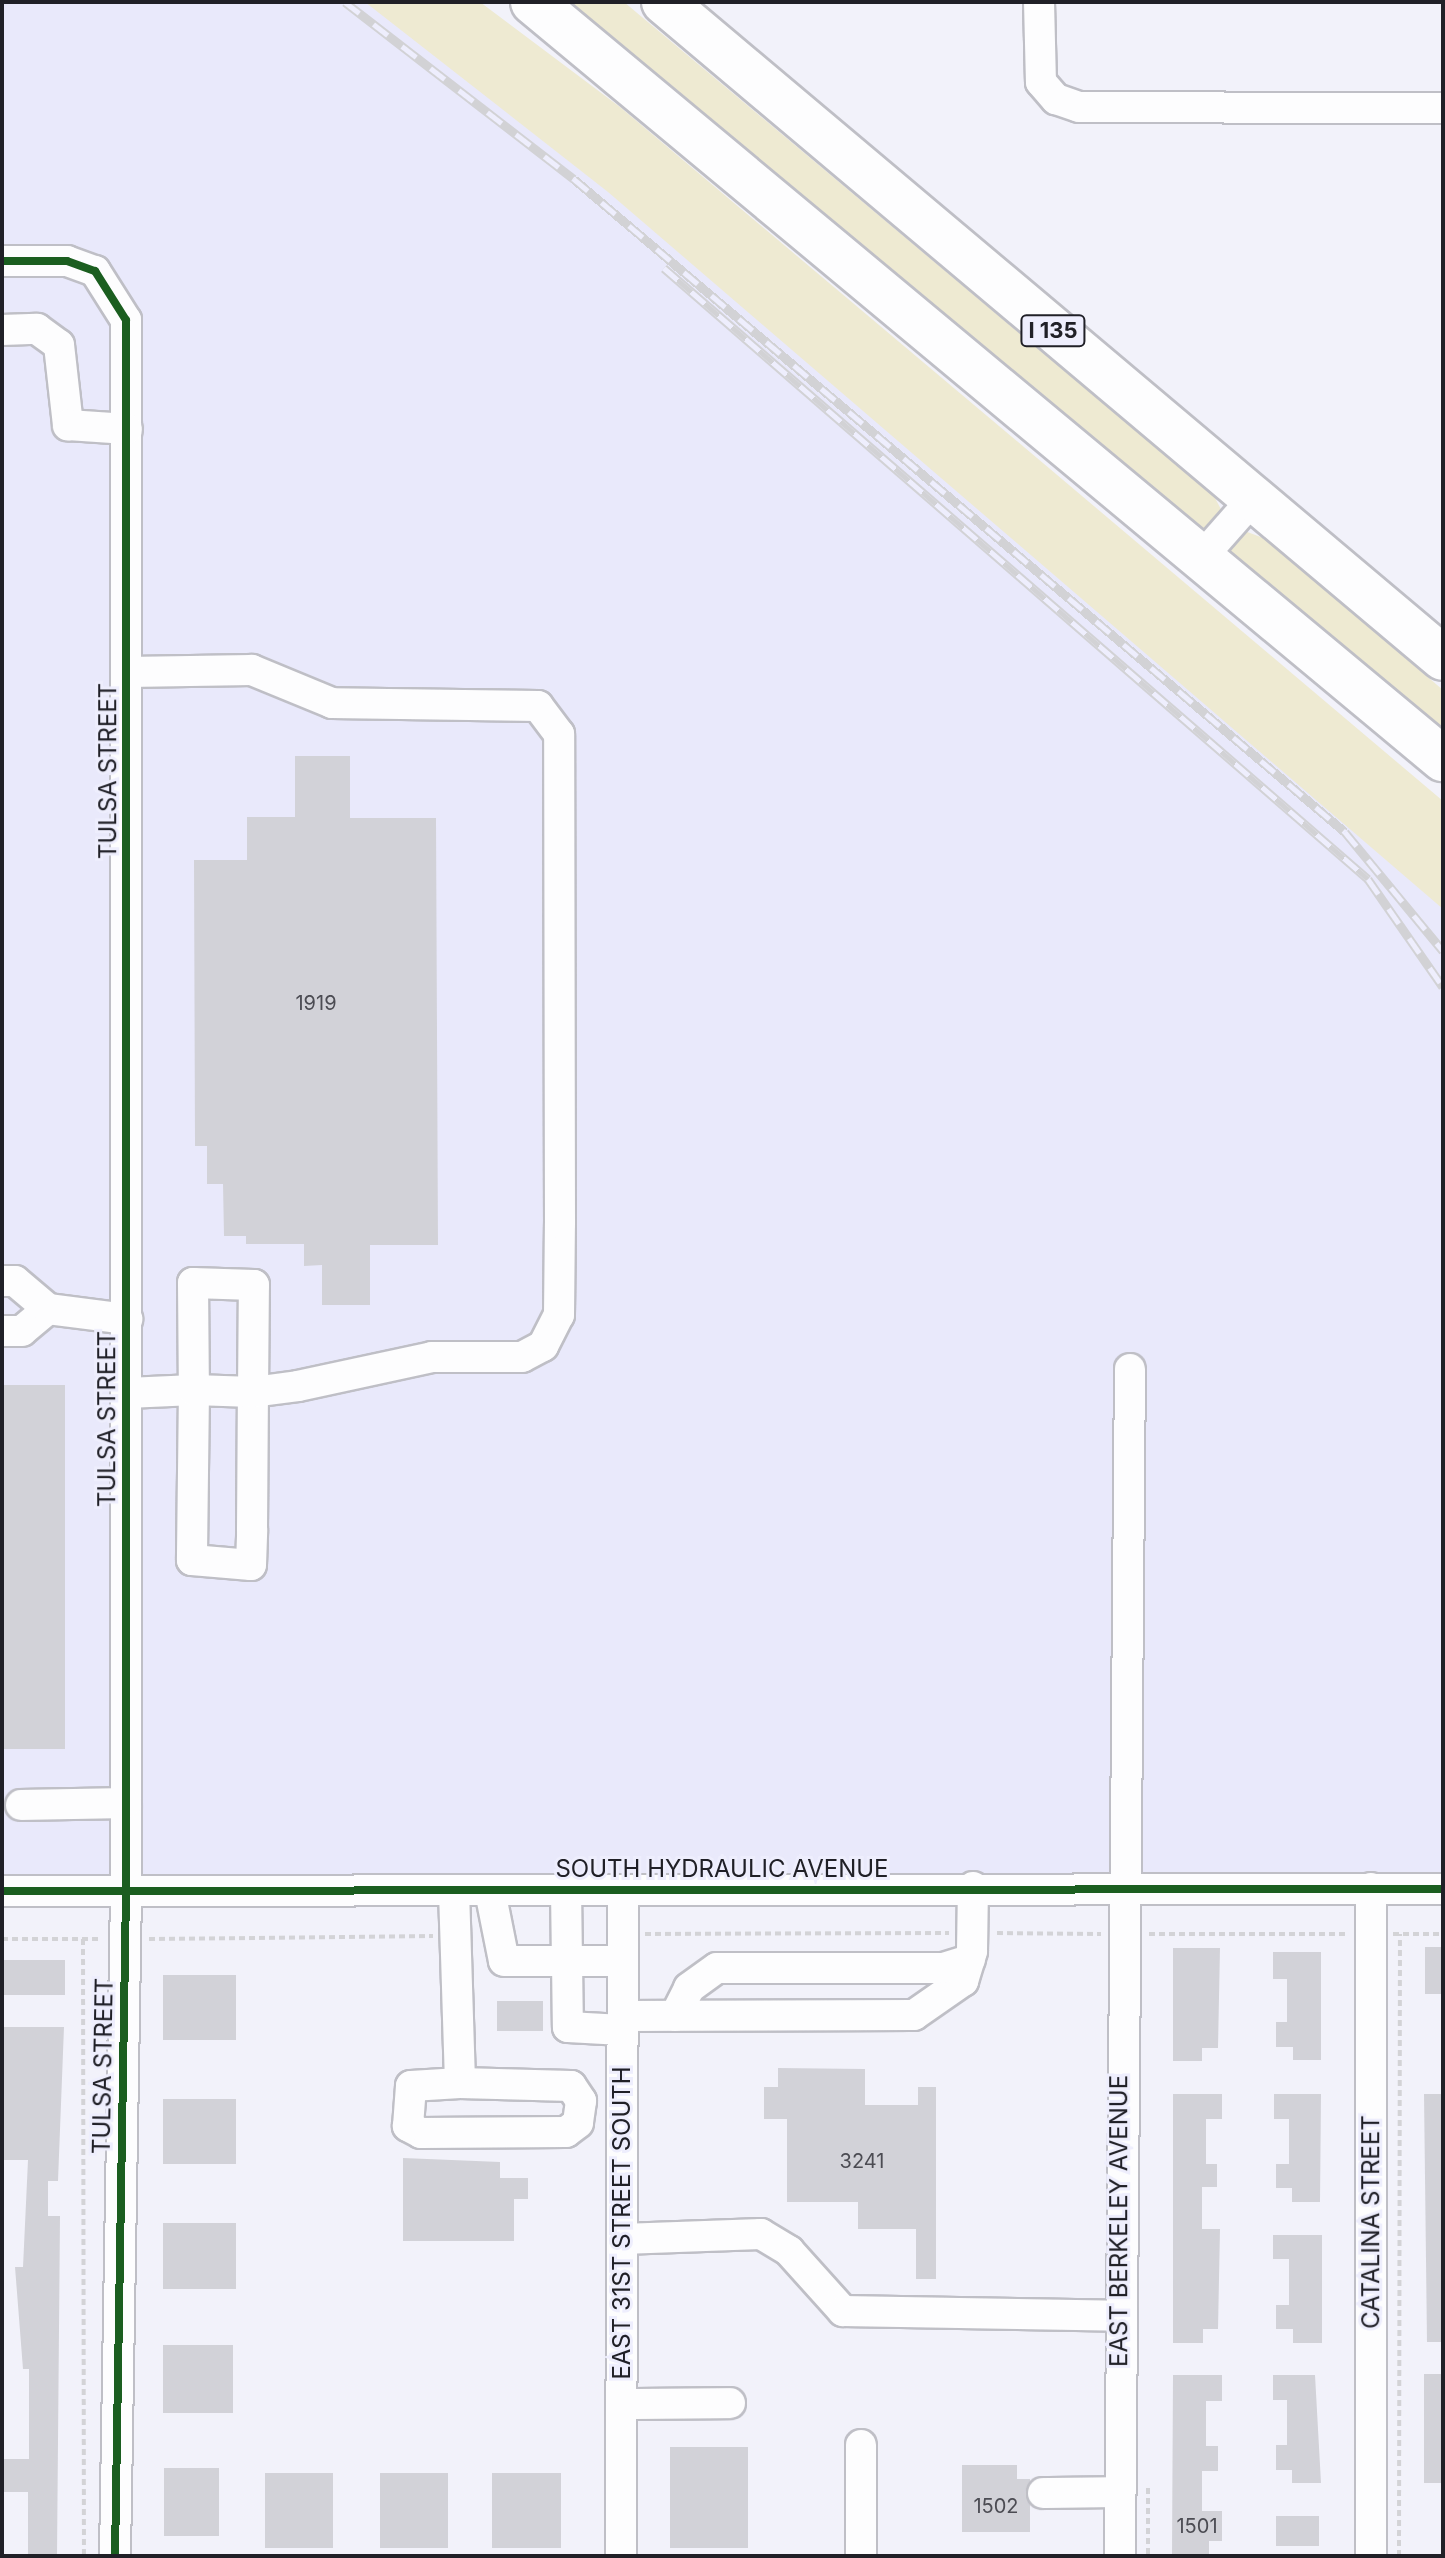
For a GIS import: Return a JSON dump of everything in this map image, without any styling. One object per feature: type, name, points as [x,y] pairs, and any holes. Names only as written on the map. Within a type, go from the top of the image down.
[{"type":"highway","points":[[533,2],[1443,759]]},
{"type":"highway","name":"I 135","points":[[664,2],[1443,658]]},
{"type":"street","points":[[1039,2],[1041,82],[1056,99],[1079,107],[1443,108]]},
{"type":"street","name":"TULSA STREET","points":[[2,261],[67,261],[95,271],[126,320],[126,1892],[115,2556]]},
{"type":"street","points":[[2,330],[37,329],[59,345],[68,425],[127,429]]},
{"type":"street","points":[[1200,559],[1252,500]]},
{"type":"street","points":[[127,1393],[194,1390],[253,1392],[379,1363],[522,1357],[543,1346],[559,1315],[559,734],[538,706],[500,700],[332,703],[252,670],[128,672]]},
{"type":"street","points":[[2,1281],[15,1281],[48,1309],[127,1319]]},
{"type":"street","points":[[193,1283],[254,1285],[251,1565],[216,1568],[192,1560],[194,1390],[193,1283]]},
{"type":"street","points":[[2,1331],[22,1331],[48,1309]]},
{"type":"street","name":"EAST BERKELEY AVENUE","points":[[1120,2556],[1120,1934],[1130,1369]]},
{"type":"street","points":[[21,1805],[126,1803]]},
{"type":"street","name":"SOUTH HYDRAULIC AVENUE","points":[[2,1891],[1121,1886],[1443,1889]]},
{"type":"street","points":[[566,1890],[568,2027],[675,2016],[914,2015],[955,1989],[971,1947],[973,1887]]},
{"type":"street","name":"CATALINA STREET","points":[[1371,1888],[1386,1934],[1371,2556]]},
{"type":"street","name":"EAST 31ST STREET SOUTH","points":[[621,2556],[623,1890]]},
{"type":"street","points":[[454,1891],[460,2083]]},
{"type":"street","points":[[490,1891],[504,1961],[566,1961],[623,1947]]},
{"type":"street","points":[[675,2016],[689,1988],[717,1968],[943,1968],[971,1947]]},
{"type":"street","points":[[460,2083],[571,2086],[581,2101],[578,2123],[566,2132],[421,2133],[408,2126],[411,2086],[460,2083]]},
{"type":"street","points":[[622,2239],[761,2234],[789,2251],[843,2311],[1119,2316]]},
{"type":"street","points":[[622,2404],[730,2403]]},
{"type":"street","points":[[861,2445],[861,2556]]},
{"type":"street","points":[[1043,2493],[1120,2492]]},
{"type":"path","points":[[623,1947],[971,1947],[1120,1934],[1443,1934]]},
{"type":"path","points":[[1386,1934],[1399,2556]]},
{"type":"path","points":[[2,1939],[455,1936]]},
{"type":"path","points":[[83,1939],[84,2556]]},
{"type":"shaded area","points":[[2,2],[426,2],[1443,895],[1443,1891],[2,1891]]},
{"type":"shaded area","points":[[365,2],[480,2],[620,107],[1443,801],[1443,909],[608,192]]},
{"type":"shaded area","points":[[559,2],[624,2],[1214,496],[1224,515],[1214,529],[1200,532]]},
{"type":"shaded area","points":[[1242,530],[1266,539],[1443,690],[1443,743],[1229,566],[1225,541]]},
{"type":"building","points":[[295,756],[350,756],[350,818],[436,818],[438,1245],[370,1245],[370,1305],[322,1305],[322,1265],[304,1266],[304,1244],[246,1244],[246,1236],[224,1236],[223,1184],[207,1184],[207,1146],[195,1146],[194,860],[247,860],[247,817],[295,817]]},
{"type":"building","points":[[2,1385],[65,1385],[65,1749],[2,1749]]},
{"type":"building","points":[[1425,1947],[1443,1947],[1443,1994],[1425,1994]]},
{"type":"building","points":[[1173,1948],[1220,1948],[1218,2048],[1202,2048],[1202,2061],[1173,2061]]},
{"type":"building","points":[[1273,1952],[1321,1952],[1321,2060],[1293,2060],[1293,2047],[1276,2047],[1276,2022],[1287,2022],[1287,1979],[1273,1979]]},
{"type":"building","points":[[2,1960],[65,1960],[65,1995],[2,1995]]},
{"type":"building","points":[[163,1975],[236,1975],[236,2040],[163,2040]]},
{"type":"building","points":[[497,2001],[543,2001],[543,2031],[497,2031]]},
{"type":"building","points":[[2,2027],[64,2027],[58,2181],[48,2181],[48,2216],[60,2216],[57,2556],[28,2556],[28,2492],[2,2492],[2,2459],[29,2459],[29,2369],[23,2369],[15,2267],[23,2267],[28,2160],[2,2160]]},
{"type":"building","points":[[778,2068],[865,2069],[865,2105],[918,2105],[918,2087],[936,2087],[936,2279],[916,2279],[916,2229],[858,2229],[858,2202],[787,2202],[787,2119],[764,2119],[764,2087],[778,2087]]},
{"type":"building","points":[[1173,2094],[1222,2094],[1222,2119],[1206,2119],[1206,2164],[1217,2164],[1217,2187],[1202,2187],[1202,2229],[1220,2229],[1218,2329],[1203,2329],[1203,2343],[1173,2343]]},
{"type":"building","points":[[1274,2094],[1321,2094],[1320,2202],[1292,2202],[1292,2188],[1276,2188],[1276,2164],[1289,2164],[1289,2119],[1274,2119]]},
{"type":"building","points":[[1424,2094],[1443,2094],[1443,2342],[1427,2342]]},
{"type":"building","points":[[163,2099],[236,2099],[236,2164],[163,2164]]},
{"type":"building","points":[[403,2158],[500,2162],[500,2178],[528,2178],[528,2199],[514,2199],[514,2241],[403,2241]]},
{"type":"building","points":[[163,2223],[236,2223],[236,2289],[163,2289]]},
{"type":"building","points":[[1273,2235],[1322,2235],[1322,2343],[1293,2343],[1293,2329],[1276,2329],[1276,2305],[1289,2305],[1289,2259],[1273,2259]]},
{"type":"building","points":[[163,2345],[233,2345],[233,2413],[163,2413]]},
{"type":"building","points":[[1424,2374],[1443,2374],[1443,2483],[1424,2483]]},
{"type":"building","points":[[1173,2375],[1222,2375],[1222,2401],[1206,2401],[1206,2446],[1218,2446],[1218,2471],[1202,2471],[1202,2511],[1222,2511],[1222,2541],[1209,2541],[1209,2556],[1172,2556]]},
{"type":"building","points":[[1273,2375],[1315,2375],[1321,2483],[1292,2483],[1292,2470],[1276,2470],[1276,2445],[1287,2445],[1287,2400],[1273,2400]]},
{"type":"building","points":[[670,2447],[748,2447],[748,2548],[670,2548]]},
{"type":"building","points":[[962,2465],[1017,2465],[1017,2479],[1030,2479],[1030,2532],[962,2532]]},
{"type":"building","points":[[164,2468],[219,2468],[219,2536],[164,2536]]},
{"type":"building","points":[[265,2473],[333,2473],[333,2548],[265,2548]]},
{"type":"building","points":[[380,2473],[448,2473],[448,2548],[380,2548]]},
{"type":"building","points":[[492,2473],[561,2473],[561,2548],[492,2548]]},
{"type":"building","points":[[1276,2516],[1319,2516],[1319,2546],[1276,2546]]},
{"type":"railway","points":[[345,2],[574,179],[1345,832],[1443,951]]},
{"type":"railway","points":[[664,268],[1368,879],[1443,987]]},
{"type":"cycle path","points":[[2,261],[67,261],[95,271],[126,320],[126,1892],[115,2556]]},
{"type":"cycle path","points":[[2,1891],[1443,1889]]}]
